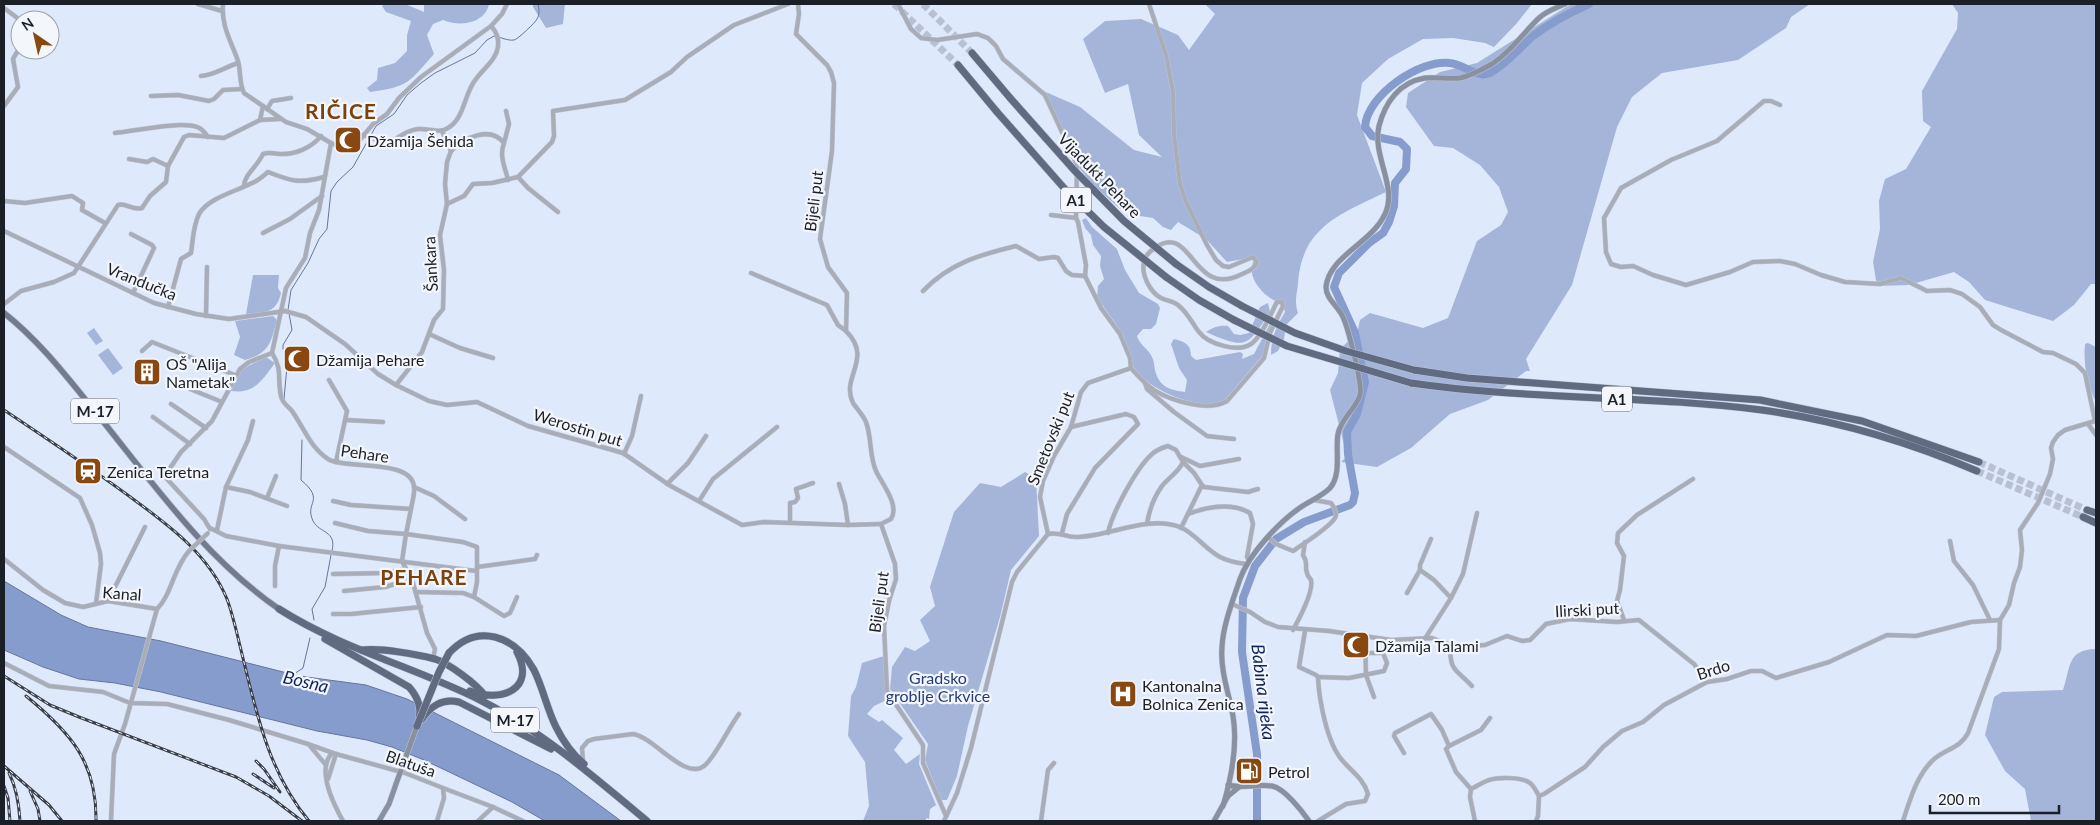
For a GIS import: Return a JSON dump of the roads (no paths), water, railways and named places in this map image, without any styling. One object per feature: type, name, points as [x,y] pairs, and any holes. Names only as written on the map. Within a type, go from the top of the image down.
[{"type":"highway","name":"Vijadukt Pehare","points":[[972,53],[1074,170],[1124,221],[1176,264],[1210,287],[1295,333],[1346,351],[1414,370],[1467,378],[1760,400],[1825,412],[1906,436],[1979,462]]},
{"type":"highway","name":"Vijadukt Pehare","points":[[958,66],[1064,188],[1104,227],[1166,277],[1199,300],[1234,320],[1287,346],[1411,383],[1462,390],[1630,399],[1763,410],[1864,432],[1904,444],[1977,472]]},
{"type":"highway","points":[[2087,510],[2096,513]]},
{"type":"highway","points":[[2083,518],[2096,523]]},
{"type":"highway","name":"M-17","points":[[279,609],[319,631],[360,650],[478,699],[510,716],[542,737],[647,821]]},
{"type":"highway","points":[[279,609],[300,626],[409,687],[416,694],[420,714],[417,726]]},
{"type":"highway","points":[[417,726],[439,672],[449,653],[460,642],[474,636],[490,636],[504,640],[519,650],[534,670],[547,708],[561,738],[583,764],[601,778],[608,789]]},
{"type":"highway","points":[[410,670],[429,674],[485,696],[507,694],[515,687],[522,674],[522,666],[516,652],[504,640]]},
{"type":"highway","points":[[360,650],[386,650],[433,659],[466,678],[485,696]]},
{"type":"highway","points":[[417,726],[429,710],[442,702],[455,701],[471,707],[550,748],[597,784],[608,789]]},
{"type":"main road","points":[[1223,806],[1228,785],[1235,731],[1222,663],[1222,647],[1232,604],[1247,562],[1270,539],[1284,521],[1332,486],[1336,470],[1338,432],[1356,403],[1361,390],[1347,328],[1342,316],[1328,297],[1326,288],[1331,270],[1354,247],[1371,235],[1386,213],[1389,199],[1377,146],[1379,126],[1389,101],[1396,92],[1425,78],[1466,76],[1484,68],[1500,57],[1539,18],[1565,4]]},
{"type":"main road","name":"M-17","points":[[4,313],[31,336],[52,358],[158,489],[215,555],[243,582],[279,609]]},
{"type":"main road","points":[[379,821],[396,784],[417,726]]},
{"type":"main road","points":[[1228,785],[1239,787],[1271,786],[1290,798],[1308,821]]},
{"type":"main road","points":[[1214,821],[1232,791],[1239,787]]},
{"type":"street","points":[[198,4],[222,11]]},
{"type":"street","points":[[223,4],[222,11],[226,36],[238,63],[242,89],[247,96],[280,119],[343,148],[354,147],[363,135],[421,77],[491,26],[508,4]]},
{"type":"street","points":[[446,204],[464,196],[473,184],[518,177],[552,142],[554,136],[553,111],[625,100],[671,72],[687,57],[734,25],[788,4]]},
{"type":"street","name":"Bijeli put","points":[[798,4],[796,34],[814,51],[831,72],[835,90],[832,151],[820,239],[828,267],[847,293],[846,331],[854,339],[858,360],[850,386],[851,397],[866,421],[871,458],[894,509],[891,520],[881,524],[895,564],[896,579],[884,626],[887,691],[923,745],[923,763],[946,816]]},
{"type":"street","points":[[898,4],[911,29],[921,38],[937,40],[976,34],[988,38],[996,46],[1003,59],[1045,95],[1077,165],[1076,218],[1081,234],[1085,276],[1100,308],[1120,334],[1130,358],[1131,368],[1145,383],[1165,395],[1186,403],[1215,407],[1227,401],[1264,358],[1270,333],[1283,306],[1282,302],[1277,302],[1253,343],[1236,348],[1202,335],[1178,305],[1155,294],[1144,275],[1144,260],[1150,251],[1166,242],[1172,241],[1182,246],[1198,268],[1205,273],[1224,279],[1234,278],[1245,273],[1254,268],[1257,262],[1253,257],[1229,267],[1223,266],[1216,260],[1207,245],[1186,202],[1180,184],[1174,134],[1173,92],[1166,56],[1149,4]]},
{"type":"street","points":[[363,135],[387,144],[409,131],[419,129],[442,131],[451,126],[458,118],[474,80],[494,57],[498,47],[497,34],[491,26]]},
{"type":"street","points":[[4,106],[18,87],[13,60]]},
{"type":"street","points":[[201,76],[214,74],[225,67],[238,63]]},
{"type":"street","points":[[151,96],[178,95],[208,101],[214,99],[223,90],[242,89]]},
{"type":"street","points":[[260,120],[265,107],[272,100],[291,98]]},
{"type":"street","points":[[1780,105],[1771,101],[1764,101],[1717,141],[1670,160],[1621,188],[1604,218],[1606,252],[1612,264],[1621,267],[1633,266],[1661,278],[1686,285],[1730,272],[1753,262],[1780,261],[1795,264],[1826,277],[1845,282],[1880,284],[1901,278],[1927,291],[1950,290],[1962,294],[1980,307],[1993,325],[2000,330],[2043,352],[2053,353],[2076,364],[2085,374],[2095,420],[2088,424],[2065,430],[2053,442],[2051,448],[2054,459],[2050,474],[2038,503],[2020,530],[2022,550],[2020,567],[2009,605],[2000,620],[1999,649],[1968,733],[1960,745],[1945,751],[1932,761],[1916,782],[1904,821]]},
{"type":"street","points":[[506,111],[509,124],[502,149],[502,158],[508,180]]},
{"type":"street","points":[[4,304],[22,291],[74,273],[105,223],[121,203],[134,210],[142,208],[150,196],[166,182],[168,166],[184,137],[189,135],[227,138],[260,120],[280,119]]},
{"type":"street","points":[[115,133],[172,126],[190,126],[201,129],[208,138]]},
{"type":"street","points":[[442,131],[451,151],[459,144],[482,134],[496,136],[504,143]]},
{"type":"street","points":[[244,186],[246,178],[258,164],[263,154],[281,154],[303,150],[311,146],[320,136]]},
{"type":"street","points":[[331,143],[322,196],[305,258],[286,288],[272,353],[243,365],[235,375],[212,422],[181,452],[166,474],[168,479],[210,528],[226,536],[279,546],[477,569],[535,559],[537,555]]},
{"type":"street","name":"Šankara","points":[[396,385],[422,352],[434,320],[443,309],[444,270],[440,235],[446,204],[447,162],[451,151]]},
{"type":"street","points":[[129,159],[147,162],[153,159],[168,166]]},
{"type":"street","points":[[168,307],[180,259],[191,253],[195,226],[202,210],[218,198],[270,172],[276,176],[304,182],[324,177]]},
{"type":"street","points":[[518,177],[528,188],[558,212]]},
{"type":"street","points":[[4,201],[32,202],[72,196],[82,203],[82,210],[105,223]]},
{"type":"street","points":[[263,232],[290,219],[322,196]]},
{"type":"street","points":[[1051,215],[1076,218]]},
{"type":"street","name":"Vrandučka","points":[[4,231],[154,303],[206,316],[243,318],[280,312]]},
{"type":"street","points":[[131,234],[152,245],[154,248],[133,293]]},
{"type":"street","points":[[923,291],[936,278],[962,262],[1016,246],[1039,259],[1058,258],[1066,271],[1072,275],[1085,276]]},
{"type":"street","points":[[206,316],[207,267]]},
{"type":"street","points":[[751,273],[827,305],[838,325],[846,331]]},
{"type":"street","name":"Werostin put","points":[[280,312],[288,312],[306,317],[352,350],[378,374],[429,401],[460,405],[478,402],[528,426],[624,454],[667,484],[742,525],[764,522],[848,525],[881,524]]},
{"type":"street","points":[[429,334],[460,348],[493,358]]},
{"type":"street","points":[[142,351],[152,342],[235,375]]},
{"type":"street","name":"Pehare","points":[[272,353],[280,368],[281,399],[291,410],[306,437],[326,457],[336,462],[387,467],[407,474],[411,478],[414,487],[434,496],[465,519]]},
{"type":"street","name":"Smetovski put","points":[[1048,534],[1040,497],[1043,482],[1054,456],[1070,427],[1077,401],[1088,383],[1131,368]]},
{"type":"street","points":[[329,380],[347,410],[336,462]]},
{"type":"street","points":[[1145,383],[1147,389],[1195,429],[1207,436],[1234,439]]},
{"type":"street","points":[[190,389],[222,402]]},
{"type":"street","points":[[624,454],[632,436],[641,396]]},
{"type":"street","points":[[171,404],[206,428]]},
{"type":"street","points":[[1062,533],[1067,514],[1095,468],[1138,424],[1134,417],[1126,414],[1070,427]]},
{"type":"street","points":[[153,417],[190,444]]},
{"type":"street","points":[[346,420],[383,422]]},
{"type":"street","points":[[217,530],[226,487],[248,440],[253,421]]},
{"type":"street","points":[[2088,424],[2096,435]]},
{"type":"street","points":[[699,501],[713,479],[777,427]]},
{"type":"street","points":[[667,484],[688,463],[706,436]]},
{"type":"street","points":[[1108,533],[1114,514],[1132,481],[1150,455],[1160,448],[1168,446],[1176,450],[1204,487],[1241,492],[1258,489]]},
{"type":"street","points":[[4,448],[80,498],[92,525],[100,553],[101,564],[96,603]]},
{"type":"street","points":[[1182,459],[1200,466],[1239,459]]},
{"type":"street","points":[[1147,524],[1151,507],[1162,486],[1181,467],[1182,459]]},
{"type":"street","points":[[267,498],[276,476]]},
{"type":"street","points":[[1624,620],[1617,601],[1624,556],[1617,543],[1618,534],[1637,515],[1693,479]]},
{"type":"street","points":[[790,522],[790,503],[796,502],[798,498],[796,488],[813,482]]},
{"type":"street","points":[[839,484],[845,504],[848,525]]},
{"type":"street","points":[[1181,528],[1202,485]]},
{"type":"street","points":[[226,487],[288,506]]},
{"type":"street","points":[[414,487],[402,561],[412,579],[427,633],[435,649],[433,659]]},
{"type":"street","points":[[1270,539],[1293,552],[1332,520],[1335,511],[1331,503],[1313,500]]},
{"type":"street","points":[[333,501],[346,504],[411,509]]},
{"type":"street","points":[[944,821],[957,793],[971,748],[1012,582],[1017,572],[1048,534],[1062,533],[1078,537],[1108,533],[1147,524],[1161,524],[1181,528],[1194,535],[1220,557],[1247,562],[1253,524],[1250,513],[1243,509],[1206,507],[1188,514]]},
{"type":"street","points":[[1426,637],[1464,574],[1477,513]]},
{"type":"street","points":[[335,523],[368,531],[406,534],[472,545],[478,550],[477,582],[474,597]]},
{"type":"street","points":[[108,601],[145,527]]},
{"type":"street","name":"Kanal","points":[[4,559],[58,600],[83,606],[108,601],[157,609],[164,602],[178,566],[188,551],[208,533],[210,528]]},
{"type":"street","points":[[1408,593],[1420,570],[1420,565],[1431,539]]},
{"type":"street","points":[[1950,541],[1954,561],[1973,585],[1990,620]]},
{"type":"street","points":[[1293,630],[1303,611],[1311,581],[1306,573],[1307,562],[1303,554],[1305,542]]},
{"type":"street","points":[[275,586],[275,566],[279,546]]},
{"type":"street","points":[[333,574],[387,573],[406,569]]},
{"type":"street","points":[[1420,570],[1434,580],[1451,598]]},
{"type":"street","points":[[344,591],[398,584],[412,579]]},
{"type":"street","points":[[416,592],[463,594],[474,597],[504,616],[510,613],[517,597]]},
{"type":"street","name":"Ilirski put","points":[[1232,604],[1250,612],[1265,622],[1293,630],[1329,631],[1391,640],[1426,637],[1456,647],[1485,646],[1507,636],[1522,641],[1530,640],[1546,624],[1570,619],[1617,622],[1639,620],[1694,664],[1707,682]]},
{"type":"street","points":[[333,614],[421,607]]},
{"type":"street","points":[[111,821],[114,754],[157,609]]},
{"type":"street","name":"Brdo","points":[[1539,796],[1575,775],[1622,731],[1643,722],[1664,705],[1707,682],[1727,679],[1752,671],[1762,671],[1776,678],[1829,662],[1887,635],[1916,636],[1971,622],[2000,620]]},
{"type":"street","points":[[1305,631],[1299,667],[1318,677],[1349,678],[1384,671],[1387,667],[1381,652],[1365,653]]},
{"type":"street","points":[[1365,637],[1366,675],[1374,697]]},
{"type":"street","points":[[1450,645],[1453,668],[1472,686]]},
{"type":"street","points":[[4,663],[49,686],[103,692],[130,703]]},
{"type":"street","points":[[1318,677],[1321,709],[1337,753],[1364,784],[1368,794],[1365,800],[1346,804],[1318,821]]},
{"type":"street","name":"Blatuša","points":[[130,703],[167,704],[308,744],[334,754],[405,773],[443,788],[444,798],[437,821]]},
{"type":"street","points":[[583,764],[582,748],[588,741],[634,734],[640,735],[690,770],[695,770],[704,766],[709,760],[740,714]]},
{"type":"street","points":[[1404,753],[1394,736],[1395,733],[1431,714],[1442,730],[1449,746]]},
{"type":"street","points":[[1475,821],[1470,797],[1471,789],[1456,772],[1446,749],[1482,730],[1490,718]]},
{"type":"street","points":[[308,744],[326,765],[329,795],[343,821]]},
{"type":"street","points":[[326,765],[334,754]]},
{"type":"street","points":[[328,781],[334,754]]},
{"type":"street","points":[[1041,821],[1048,770],[1054,764]]},
{"type":"street","points":[[1471,789],[1489,780],[1528,781],[1539,796],[1536,821]]},
{"type":"street","points":[[443,788],[493,806],[523,821]]},
{"type":"street","points":[[478,821],[493,806]]},
{"type":"water","name":"Bosna","points":[[4,581],[61,615],[88,627],[161,641],[299,676],[366,685],[407,699],[559,775],[621,821],[545,821],[512,802],[424,760],[392,747],[367,740],[317,731],[161,692],[115,683],[79,679],[43,667],[4,650]]},
{"type":"waterway","points":[[288,310],[291,290],[308,263],[319,239],[327,229],[331,191],[337,182],[353,167],[376,126],[394,114],[407,95],[421,83],[435,73],[475,53],[487,40],[494,36],[512,40],[519,37],[537,19],[539,13],[538,4]]},
{"type":"waterway","name":"Babina rijeka","points":[[1257,821],[1257,754],[1242,652],[1243,598],[1255,566],[1276,539],[1304,522],[1350,505],[1353,502],[1355,493],[1348,454],[1347,432],[1357,414],[1365,382],[1355,333],[1334,287],[1339,273],[1369,243],[1383,233],[1389,222],[1394,206],[1395,183],[1406,169],[1407,149],[1400,142],[1372,136],[1365,127],[1368,115],[1375,103],[1385,92],[1410,73],[1438,63],[1455,64],[1475,73],[1490,73],[1508,60],[1540,31],[1560,18],[1589,4]]},
{"type":"waterway","points":[[283,349],[283,345],[292,330],[289,313]]},
{"type":"waterway","points":[[284,399],[287,366]]},
{"type":"waterway","points":[[302,440],[301,480],[312,493],[311,515],[313,521],[332,539],[332,551]]},
{"type":"waterway","points":[[314,620],[312,609],[325,587],[331,555]]},
{"type":"waterway","name":"Bosna","points":[[294,674],[303,668],[310,638]]},
{"type":"tunnel","points":[[894,4],[958,65]]},
{"type":"tunnel","points":[[923,4],[972,53]]},
{"type":"tunnel","points":[[1979,462],[2087,510]]},
{"type":"tunnel","points":[[1977,471],[2083,517]]},
{"type":"railway","points":[[4,410],[158,517],[185,541],[209,567],[229,605],[258,718],[273,761],[283,782],[309,821]]},
{"type":"railway","points":[[4,676],[50,705],[236,777],[269,796],[302,821]]},
{"type":"railway","points":[[26,696],[56,722],[78,750],[92,782],[96,821]]},
{"type":"railway","points":[[256,761],[280,792]]},
{"type":"railway","points":[[4,766],[49,805],[62,821]]},
{"type":"railway","points":[[9,773],[17,797],[20,821]]},
{"type":"railway","points":[[253,774],[274,788]]},
{"type":"railway","points":[[4,786],[8,798],[10,821]]},
{"type":"railway","points":[[30,791],[38,809],[40,821]]},
{"type":"place","name":"Džamija Šehida","points":[[348,140]]},
{"type":"place","name":"Džamija Pehare","points":[[297,359]]},
{"type":"place","name":"OŠ \"Alija Nametak\"","points":[[147,372]]},
{"type":"place","name":"Zenica Teretna","points":[[88,471]]},
{"type":"place","name":"Džamija Talami","points":[[1356,645]]},
{"type":"place","name":"Kantonalna Bolnica Zenica","points":[[1123,694]]},
{"type":"place","name":"Petrol","points":[[1249,771]]},
{"type":"district","name":"RIČICE","points":[[341,110]]},
{"type":"district","name":"PEHARE","points":[[424,576]]},
{"type":"park label","name":"Gradsko groblje Crkvice","points":[[938,686]]}]
